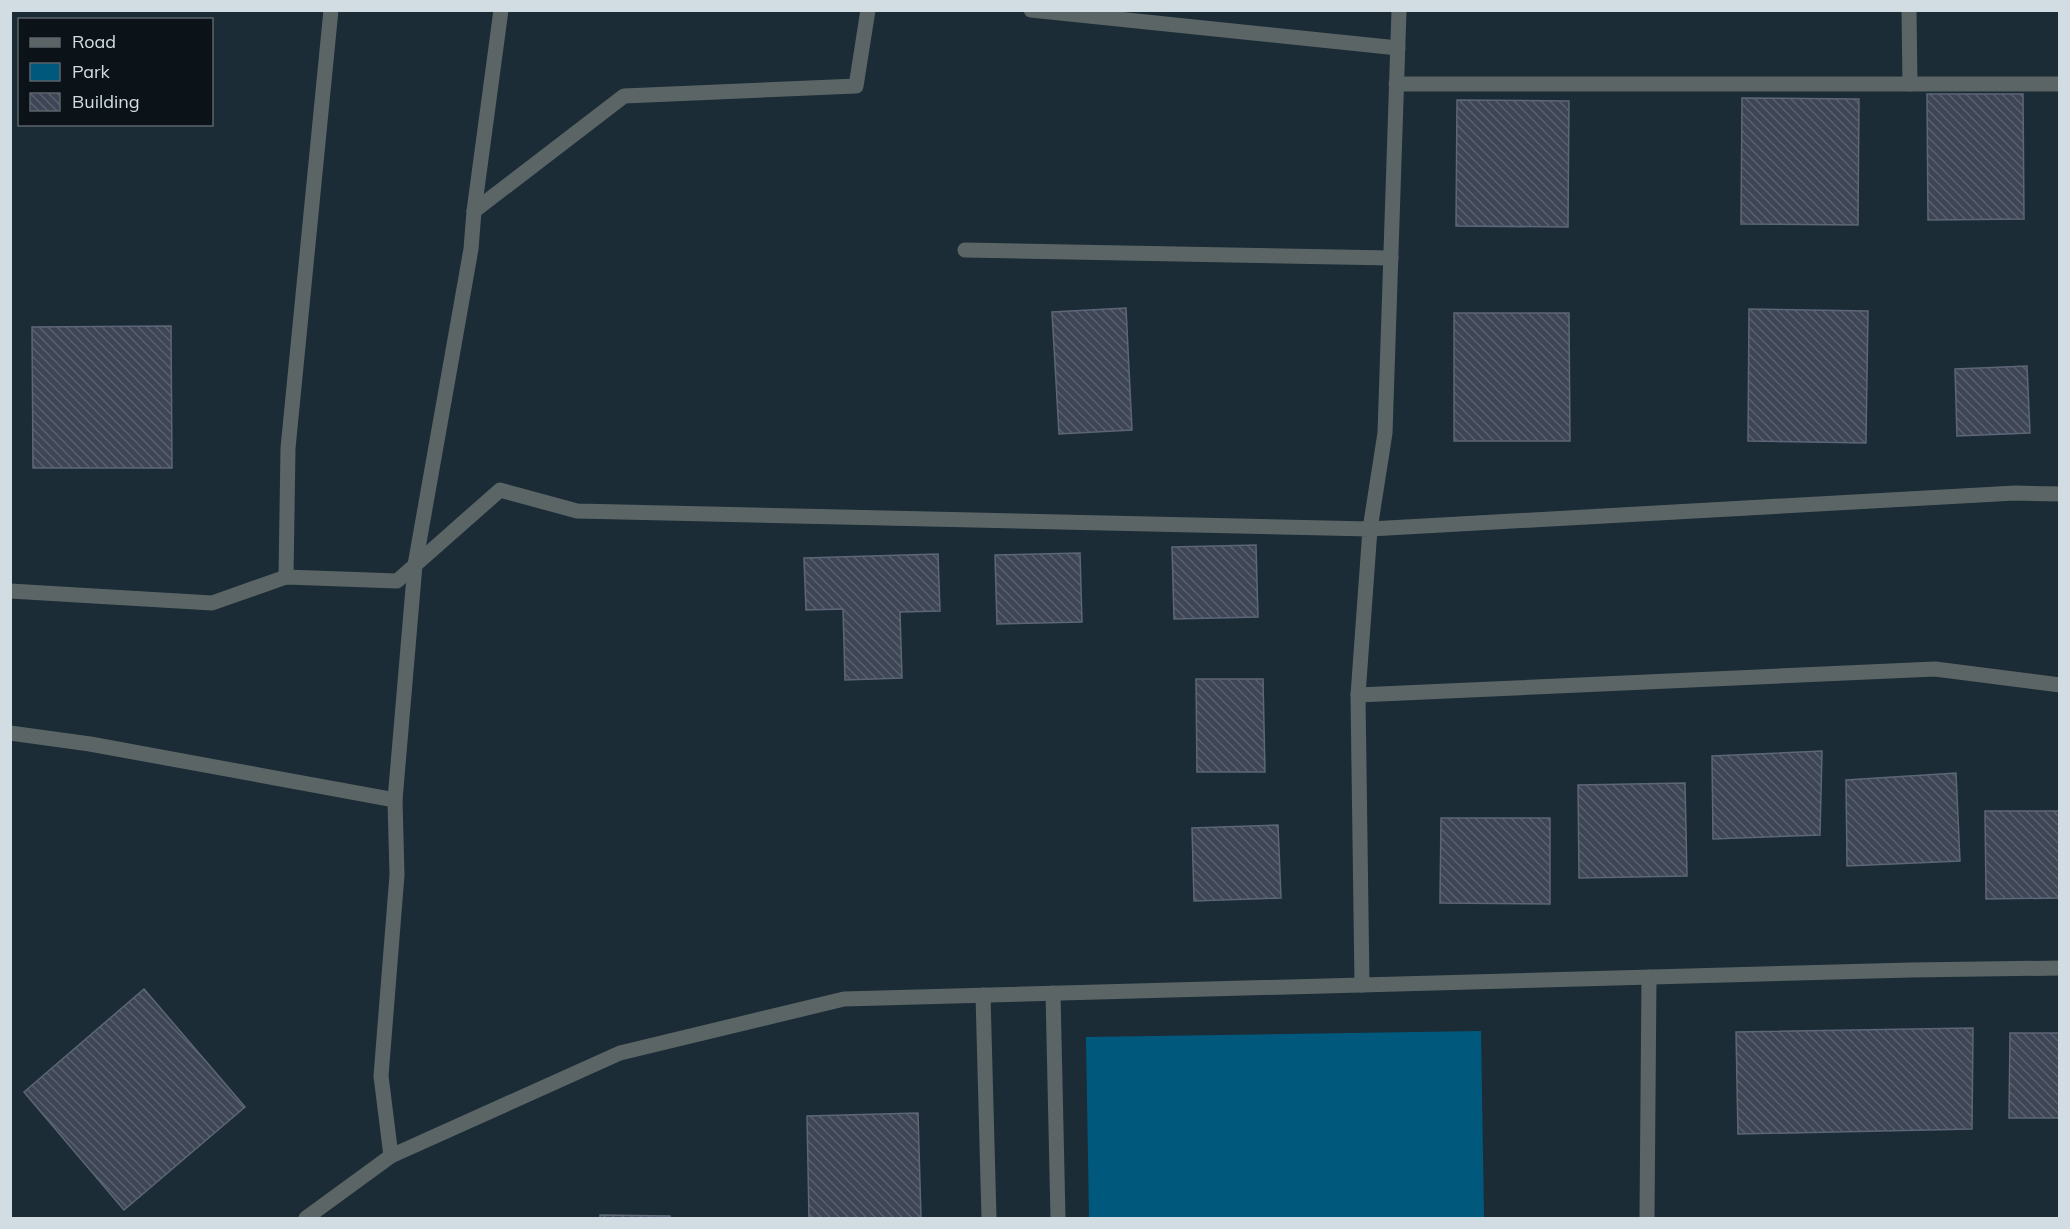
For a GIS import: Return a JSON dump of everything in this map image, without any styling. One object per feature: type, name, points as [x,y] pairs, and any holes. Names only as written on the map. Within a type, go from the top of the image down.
[{"type":"street","points":[[286,577],[288,448],[331,10]]},
{"type":"street","points":[[391,1156],[381,1076],[397,875],[395,800],[416,565],[471,249],[501,10]]},
{"type":"street","points":[[474,211],[624,96],[856,86],[868,10]]},
{"type":"street","points":[[1031,10],[1398,48]]},
{"type":"street","points":[[1362,985],[1358,695],[1370,529],[1385,433],[1399,10]]},
{"type":"street","points":[[1909,10],[1910,84]]},
{"type":"street","points":[[1396,84],[2060,84]]},
{"type":"street","points":[[965,250],[1390,258]]},
{"type":"street","points":[[10,591],[212,603],[286,577],[397,581],[500,490],[577,511],[1370,529],[2015,493],[2060,494]]},
{"type":"street","points":[[1358,695],[1935,669],[2060,685]]},
{"type":"street","points":[[10,733],[90,744],[395,800]]},
{"type":"street","points":[[306,1218],[391,1156],[620,1053],[844,999],[2060,968]]},
{"type":"street","points":[[1647,1218],[1649,977]]},
{"type":"street","points":[[1053,993],[1058,1218]]},
{"type":"street","points":[[983,995],[988,1218]]},
{"type":"green space","points":[[1481,1031],[1484,1218],[1089,1218],[1086,1037]]},
{"type":"building","points":[[1927,94],[2023,94],[2024,219],[1928,220]]},
{"type":"building","points":[[1742,98],[1859,99],[1858,225],[1741,224]]},
{"type":"building","points":[[1457,100],[1569,101],[1568,227],[1456,226]]},
{"type":"building","points":[[1126,308],[1132,430],[1059,434],[1052,312]]},
{"type":"building","points":[[1749,309],[1868,311],[1866,443],[1748,441]]},
{"type":"building","points":[[1454,313],[1569,313],[1570,441],[1454,441]]},
{"type":"building","points":[[171,326],[172,468],[33,468],[32,327]]},
{"type":"building","points":[[2027,366],[2030,433],[1957,436],[1955,369]]},
{"type":"building","points":[[1256,545],[1258,617],[1174,619],[1172,547]]},
{"type":"building","points":[[1080,553],[1082,622],[997,624],[995,555]]},
{"type":"building","points":[[938,554],[940,611],[900,612],[902,678],[845,680],[843,609],[806,610],[804,558]]},
{"type":"building","points":[[1196,679],[1263,679],[1265,772],[1197,772]]},
{"type":"building","points":[[1822,751],[1820,835],[1713,839],[1712,756]]},
{"type":"building","points":[[1956,773],[1960,861],[1847,866],[1846,780]]},
{"type":"building","points":[[1685,783],[1687,876],[1579,878],[1578,785]]},
{"type":"building","points":[[1985,811],[2060,811],[2060,898],[1986,899]]},
{"type":"building","points":[[1441,818],[1550,818],[1550,904],[1440,903]]},
{"type":"building","points":[[1278,825],[1281,898],[1194,901],[1192,828]]},
{"type":"building","points":[[144,989],[245,1107],[124,1210],[24,1092]]},
{"type":"building","points":[[1973,1028],[1972,1129],[1738,1134],[1736,1032]]},
{"type":"building","points":[[2010,1033],[2060,1033],[2060,1118],[2009,1118]]},
{"type":"building","points":[[918,1113],[921,1218],[809,1218],[807,1116]]},
{"type":"building","points":[[600,1215],[670,1216],[670,1218],[600,1218]]}]
